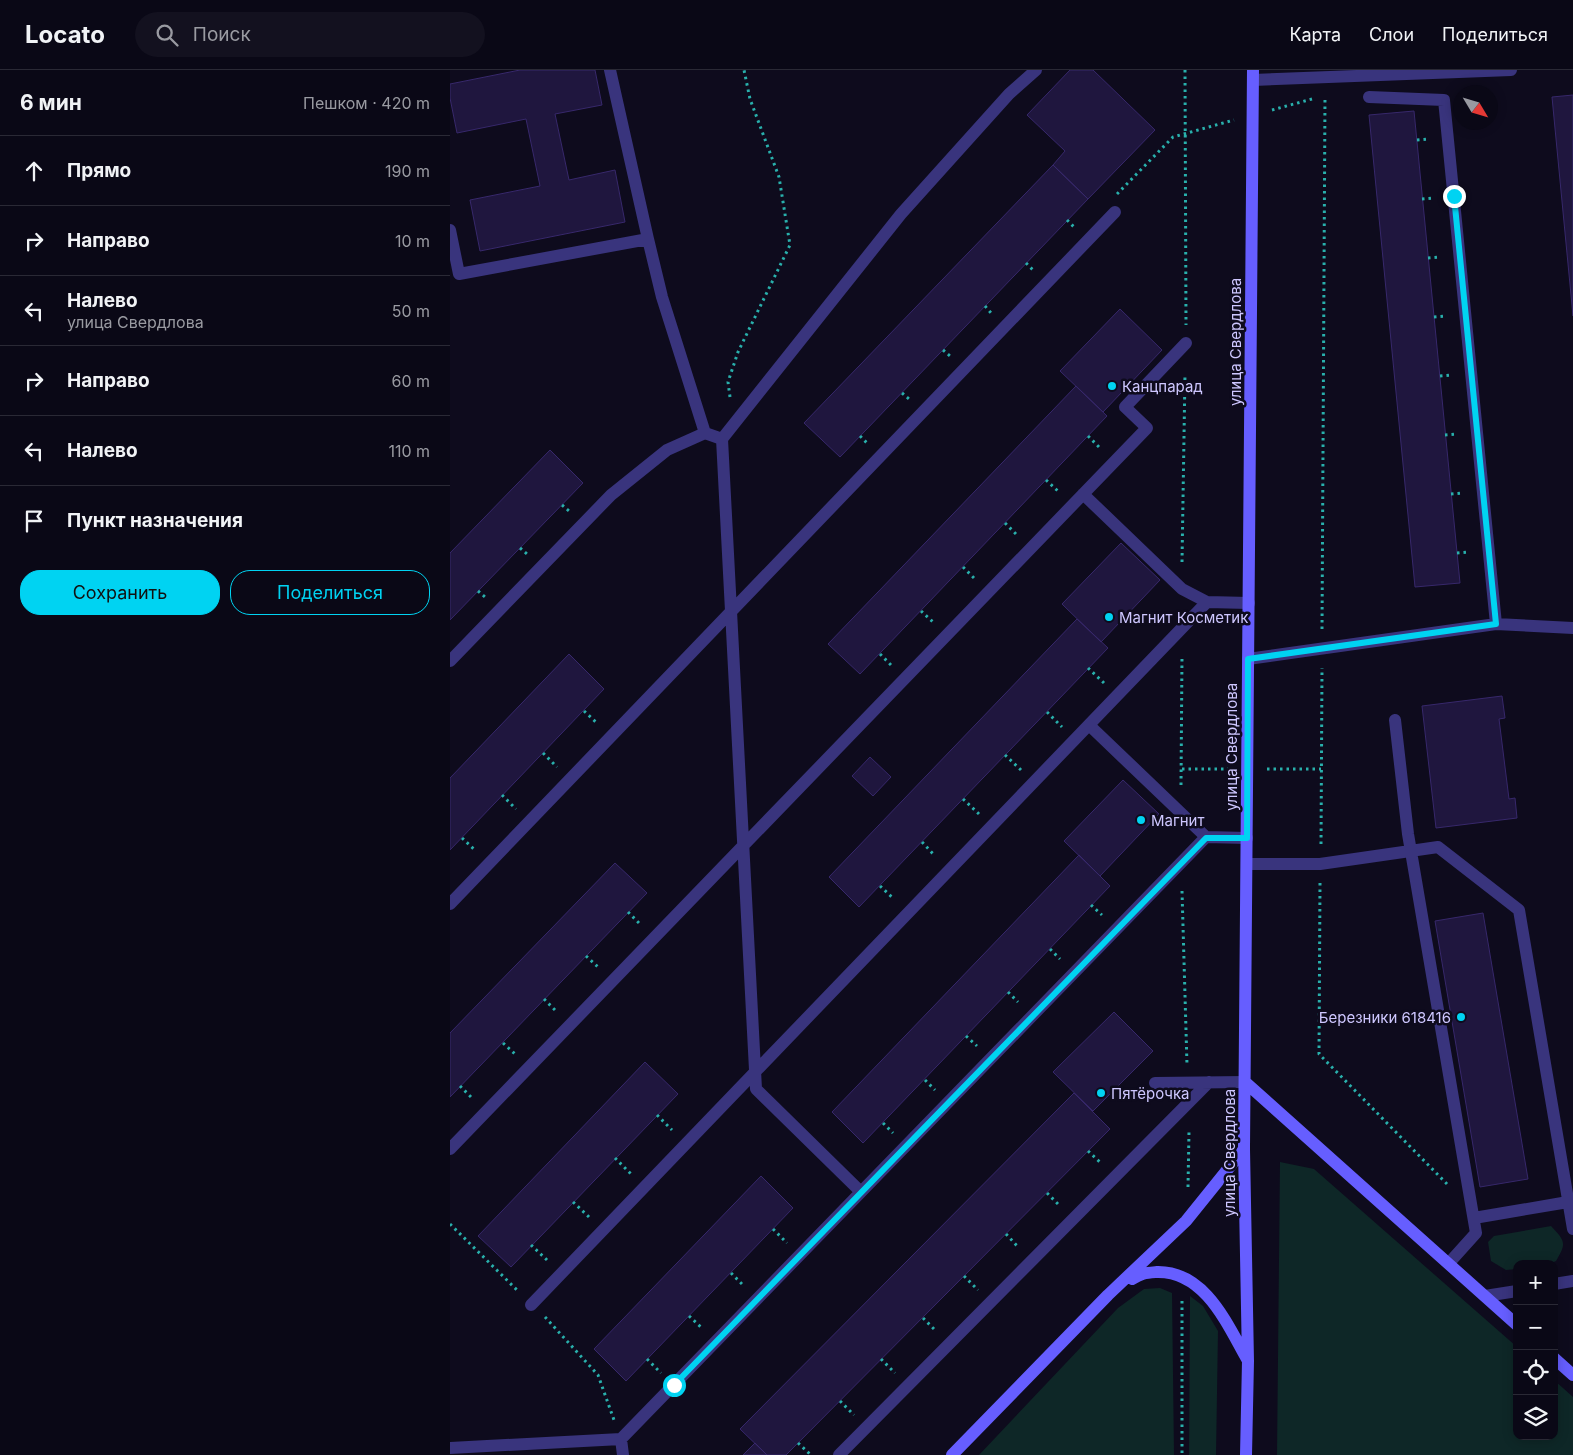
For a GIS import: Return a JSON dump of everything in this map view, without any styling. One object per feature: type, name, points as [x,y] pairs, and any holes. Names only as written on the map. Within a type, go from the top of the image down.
[{"type":"main road","name":"улица Свердлова","points":[[1246,1455],[1248,1361],[1244,1149],[1253,75]]},
{"type":"main road","points":[[1245,1082],[1513,1320]]},
{"type":"main road","points":[[952,1455],[1108,1294],[1186,1221],[1244,1149]]},
{"type":"main road","points":[[1108,1294],[1142,1273],[1168,1272],[1180,1276],[1204,1291],[1218,1308],[1248,1361]]},
{"type":"main road","points":[[1558,1362],[1573,1375]]},
{"type":"lane","points":[[610,70],[662,297],[705,433]]},
{"type":"lane","points":[[862,1192],[756,1089],[722,438],[901,214],[1009,94],[1036,70]]},
{"type":"lane","points":[[1253,75],[1511,70]]},
{"type":"lane","points":[[1369,97],[1444,100],[1496,624]]},
{"type":"lane","points":[[450,904],[1115,212]]},
{"type":"lane","points":[[450,230],[459,274],[648,239]]},
{"type":"lane","points":[[450,1149],[1147,428],[1125,407],[1186,343]]},
{"type":"lane","points":[[450,661],[611,495],[667,450],[705,433],[722,438]]},
{"type":"lane","points":[[1083,494],[1182,589],[1206,602],[1249,603]]},
{"type":"lane","points":[[531,1305],[1206,602]]},
{"type":"lane","points":[[1248,659],[1496,624],[1573,628]]},
{"type":"lane","points":[[1395,720],[1412,851],[1476,1234],[1449,1263]]},
{"type":"lane","points":[[1089,725],[1206,838],[1247,838]]},
{"type":"lane","points":[[450,1448],[621,1439],[1206,838]]},
{"type":"lane","points":[[1247,864],[1320,864],[1438,847],[1519,910],[1573,1229]]},
{"type":"lane","points":[[839,1455],[1209,1082]]},
{"type":"lane","points":[[1155,1083],[1245,1082]]},
{"type":"lane","points":[[1473,1214],[1568,1202]]},
{"type":"lane","points":[[1558,1283],[1573,1281]]},
{"type":"lane","points":[[1485,1296],[1513,1291]]},
{"type":"lane","points":[[621,1439],[623,1455]]},
{"type":"path","points":[[733,425],[728,382],[738,352],[790,245],[779,177],[750,99],[744,70]]},
{"type":"path","points":[[1326,96],[1319,1054],[1473,1214]]},
{"type":"path","points":[[1115,212],[1108,204],[1173,136],[1326,96],[1334,96]]},
{"type":"path","points":[[450,1224],[598,1375],[621,1439]]},
{"type":"path","points":[[798,1443],[811,1455]]},
{"type":"green space","points":[[1280,1162],[1314,1169],[1513,1343],[1513,1440],[1558,1440],[1558,1384],[1573,1397],[1573,1455],[1277,1455]]},
{"type":"green space","points":[[1551,1226],[1562,1239],[1563,1246],[1557,1260],[1513,1260],[1513,1269],[1506,1270],[1491,1261],[1488,1242],[1494,1236]]},
{"type":"green space","points":[[1160,1288],[1172,1293],[1174,1455],[979,1455],[1118,1308],[1144,1289]]},
{"type":"green space","points":[[1190,1296],[1203,1306],[1218,1331],[1216,1455],[1189,1455]]},
{"type":"building","points":[[520,70],[595,70],[602,105],[555,114],[569,180],[615,170],[625,222],[480,251],[470,200],[540,186],[526,119],[457,133],[450,98],[450,84]]},
{"type":"building","points":[[1070,70],[1093,70],[1155,130],[1088,199],[1053,165],[1065,151],[1027,115]]},
{"type":"building","points":[[1573,95],[1573,316],[1552,97]]},
{"type":"building","points":[[1414,111],[1460,583],[1415,587],[1369,115]]},
{"type":"building","points":[[1053,165],[1088,199],[840,457],[804,423]]},
{"type":"building","points":[[1120,309],[1162,350],[1103,412],[1060,371]]},
{"type":"building","points":[[1076,386],[1107,416],[860,674],[828,644]]},
{"type":"building","points":[[550,450],[583,483],[450,620],[450,553]]},
{"type":"building","points":[[1121,543],[1160,580],[1101,642],[1062,604]]},
{"type":"building","points":[[1077,619],[1108,648],[859,907],[829,877]]},
{"type":"building","points":[[569,654],[604,689],[450,850],[450,778]]},
{"type":"building","points":[[1502,696],[1505,718],[1499,719],[1509,799],[1515,798],[1517,818],[1436,828],[1422,706]]},
{"type":"building","points":[[870,757],[891,777],[873,796],[852,776]]},
{"type":"building","points":[[1123,780],[1159,814],[1100,876],[1064,841]]},
{"type":"building","points":[[1079,855],[1110,886],[863,1143],[832,1112]]},
{"type":"building","points":[[615,863],[647,893],[450,1097],[450,1033]]},
{"type":"building","points":[[1483,913],[1528,1179],[1480,1187],[1435,921]]},
{"type":"building","points":[[1114,1012],[1153,1051],[1093,1111],[1053,1072]]},
{"type":"building","points":[[645,1062],[678,1094],[511,1267],[478,1236]]},
{"type":"building","points":[[1074,1093],[1110,1129],[786,1455],[767,1455],[740,1429]]},
{"type":"building","points":[[761,1176],[793,1208],[626,1381],[594,1349]]},
{"type":"building","points":[[755,1443],[767,1455],[743,1455]]},
{"type":"place","name":"Канцпарад","points":[[1112,386]]},
{"type":"place","name":"Магнит Косметик","points":[[1109,617]]},
{"type":"place","name":"Магнит","points":[[1141,820]]},
{"type":"place","name":"Березники 618416","points":[[1461,1017]]},
{"type":"place","name":"Пятёрочка","points":[[1101,1093]]},
{"type":"route","points":[[674,1385],[1206,838],[1247,838],[1248,659],[1496,624],[1454,196]]}]
